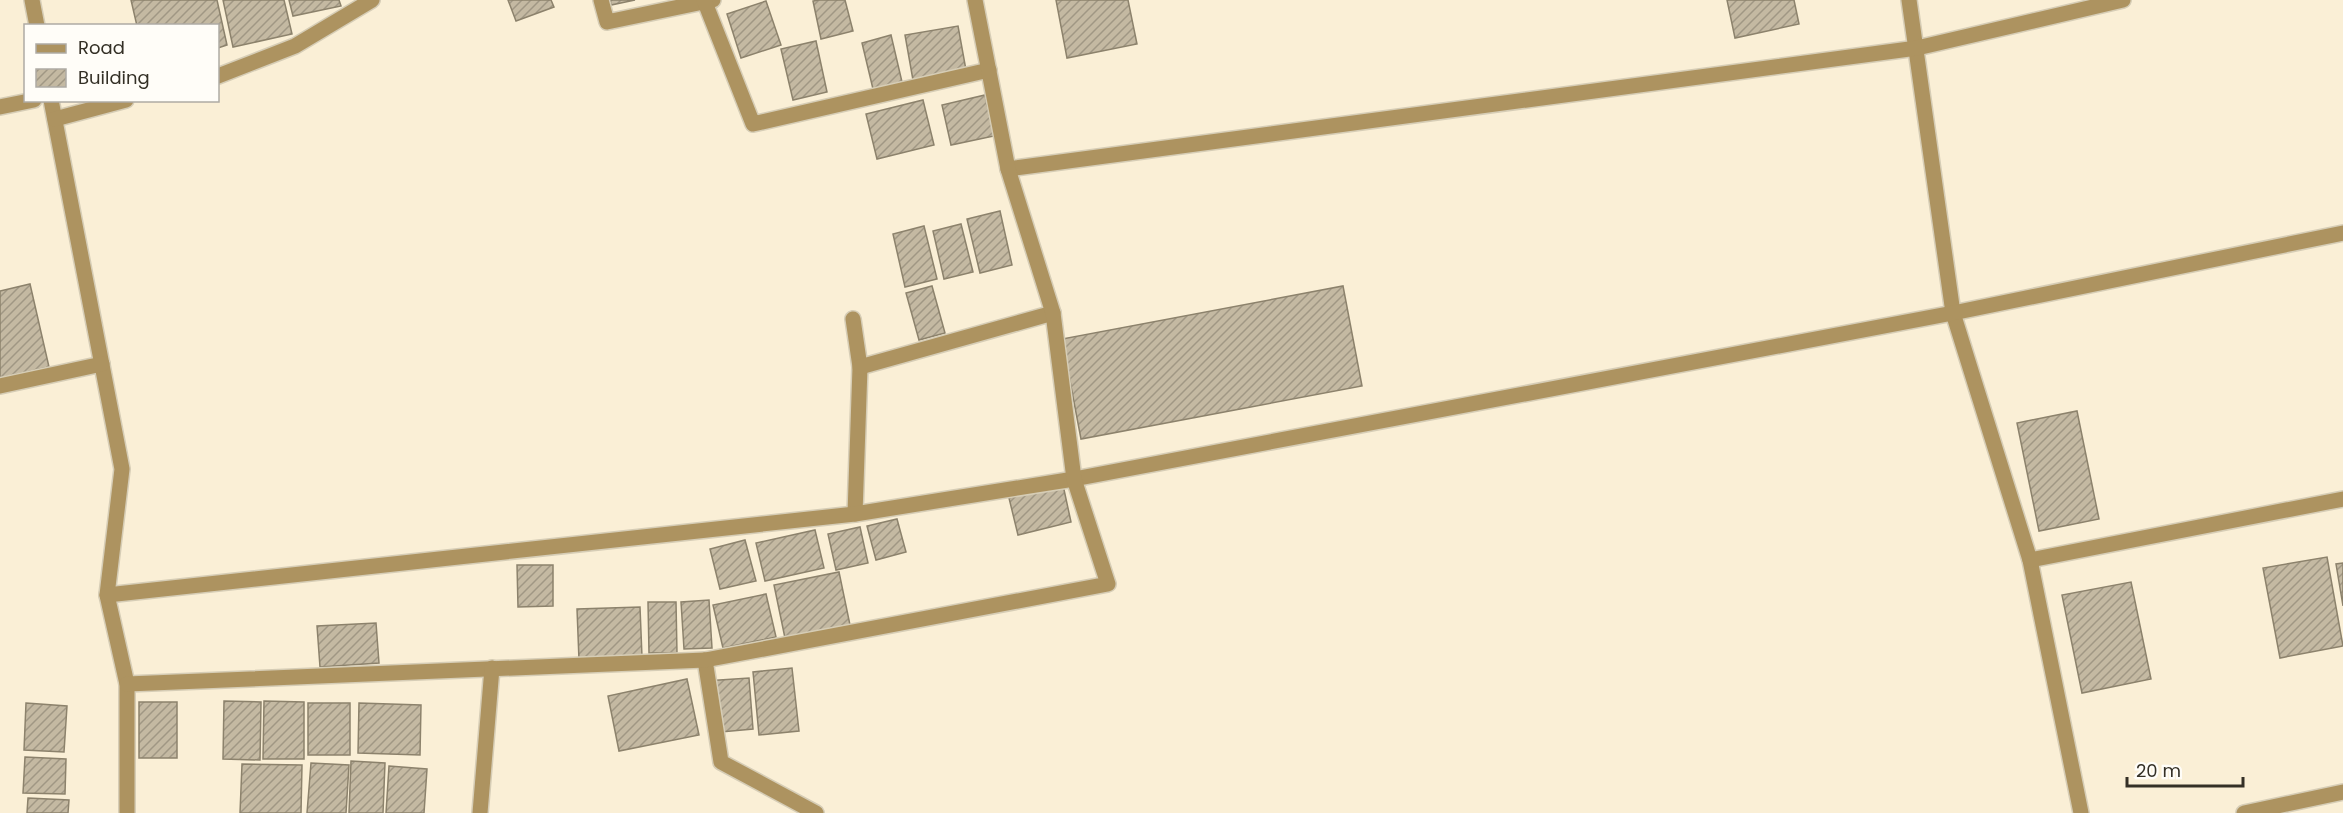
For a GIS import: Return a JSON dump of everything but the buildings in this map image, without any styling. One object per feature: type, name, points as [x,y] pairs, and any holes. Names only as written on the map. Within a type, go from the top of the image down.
[{"type":"street","points":[[32,0],[37,24]]},
{"type":"street","points":[[219,76],[296,46],[372,0]]},
{"type":"street","points":[[601,0],[607,22],[707,1],[753,124],[989,70]]},
{"type":"street","points":[[128,684],[705,660],[1108,584],[1074,479],[1053,313],[1008,169],[975,0]]},
{"type":"street","points":[[1909,0],[1953,313],[2030,560],[2081,813]]},
{"type":"street","points":[[1008,169],[1917,48],[2123,0]]},
{"type":"street","points":[[0,107],[24,102]]},
{"type":"street","points":[[51,102],[122,469],[107,595],[128,684],[127,813]]},
{"type":"street","points":[[55,119],[119,102]]},
{"type":"street","points":[[107,595],[855,514],[1074,479],[1953,313],[2343,233]]},
{"type":"street","points":[[860,367],[1053,313]]},
{"type":"street","points":[[853,319],[860,367],[855,514]]},
{"type":"street","points":[[0,386],[102,364]]},
{"type":"street","points":[[2030,560],[2343,499]]},
{"type":"street","points":[[705,660],[721,762],[816,813]]},
{"type":"street","points":[[480,813],[492,668]]},
{"type":"street","points":[[2244,813],[2343,792]]}]
